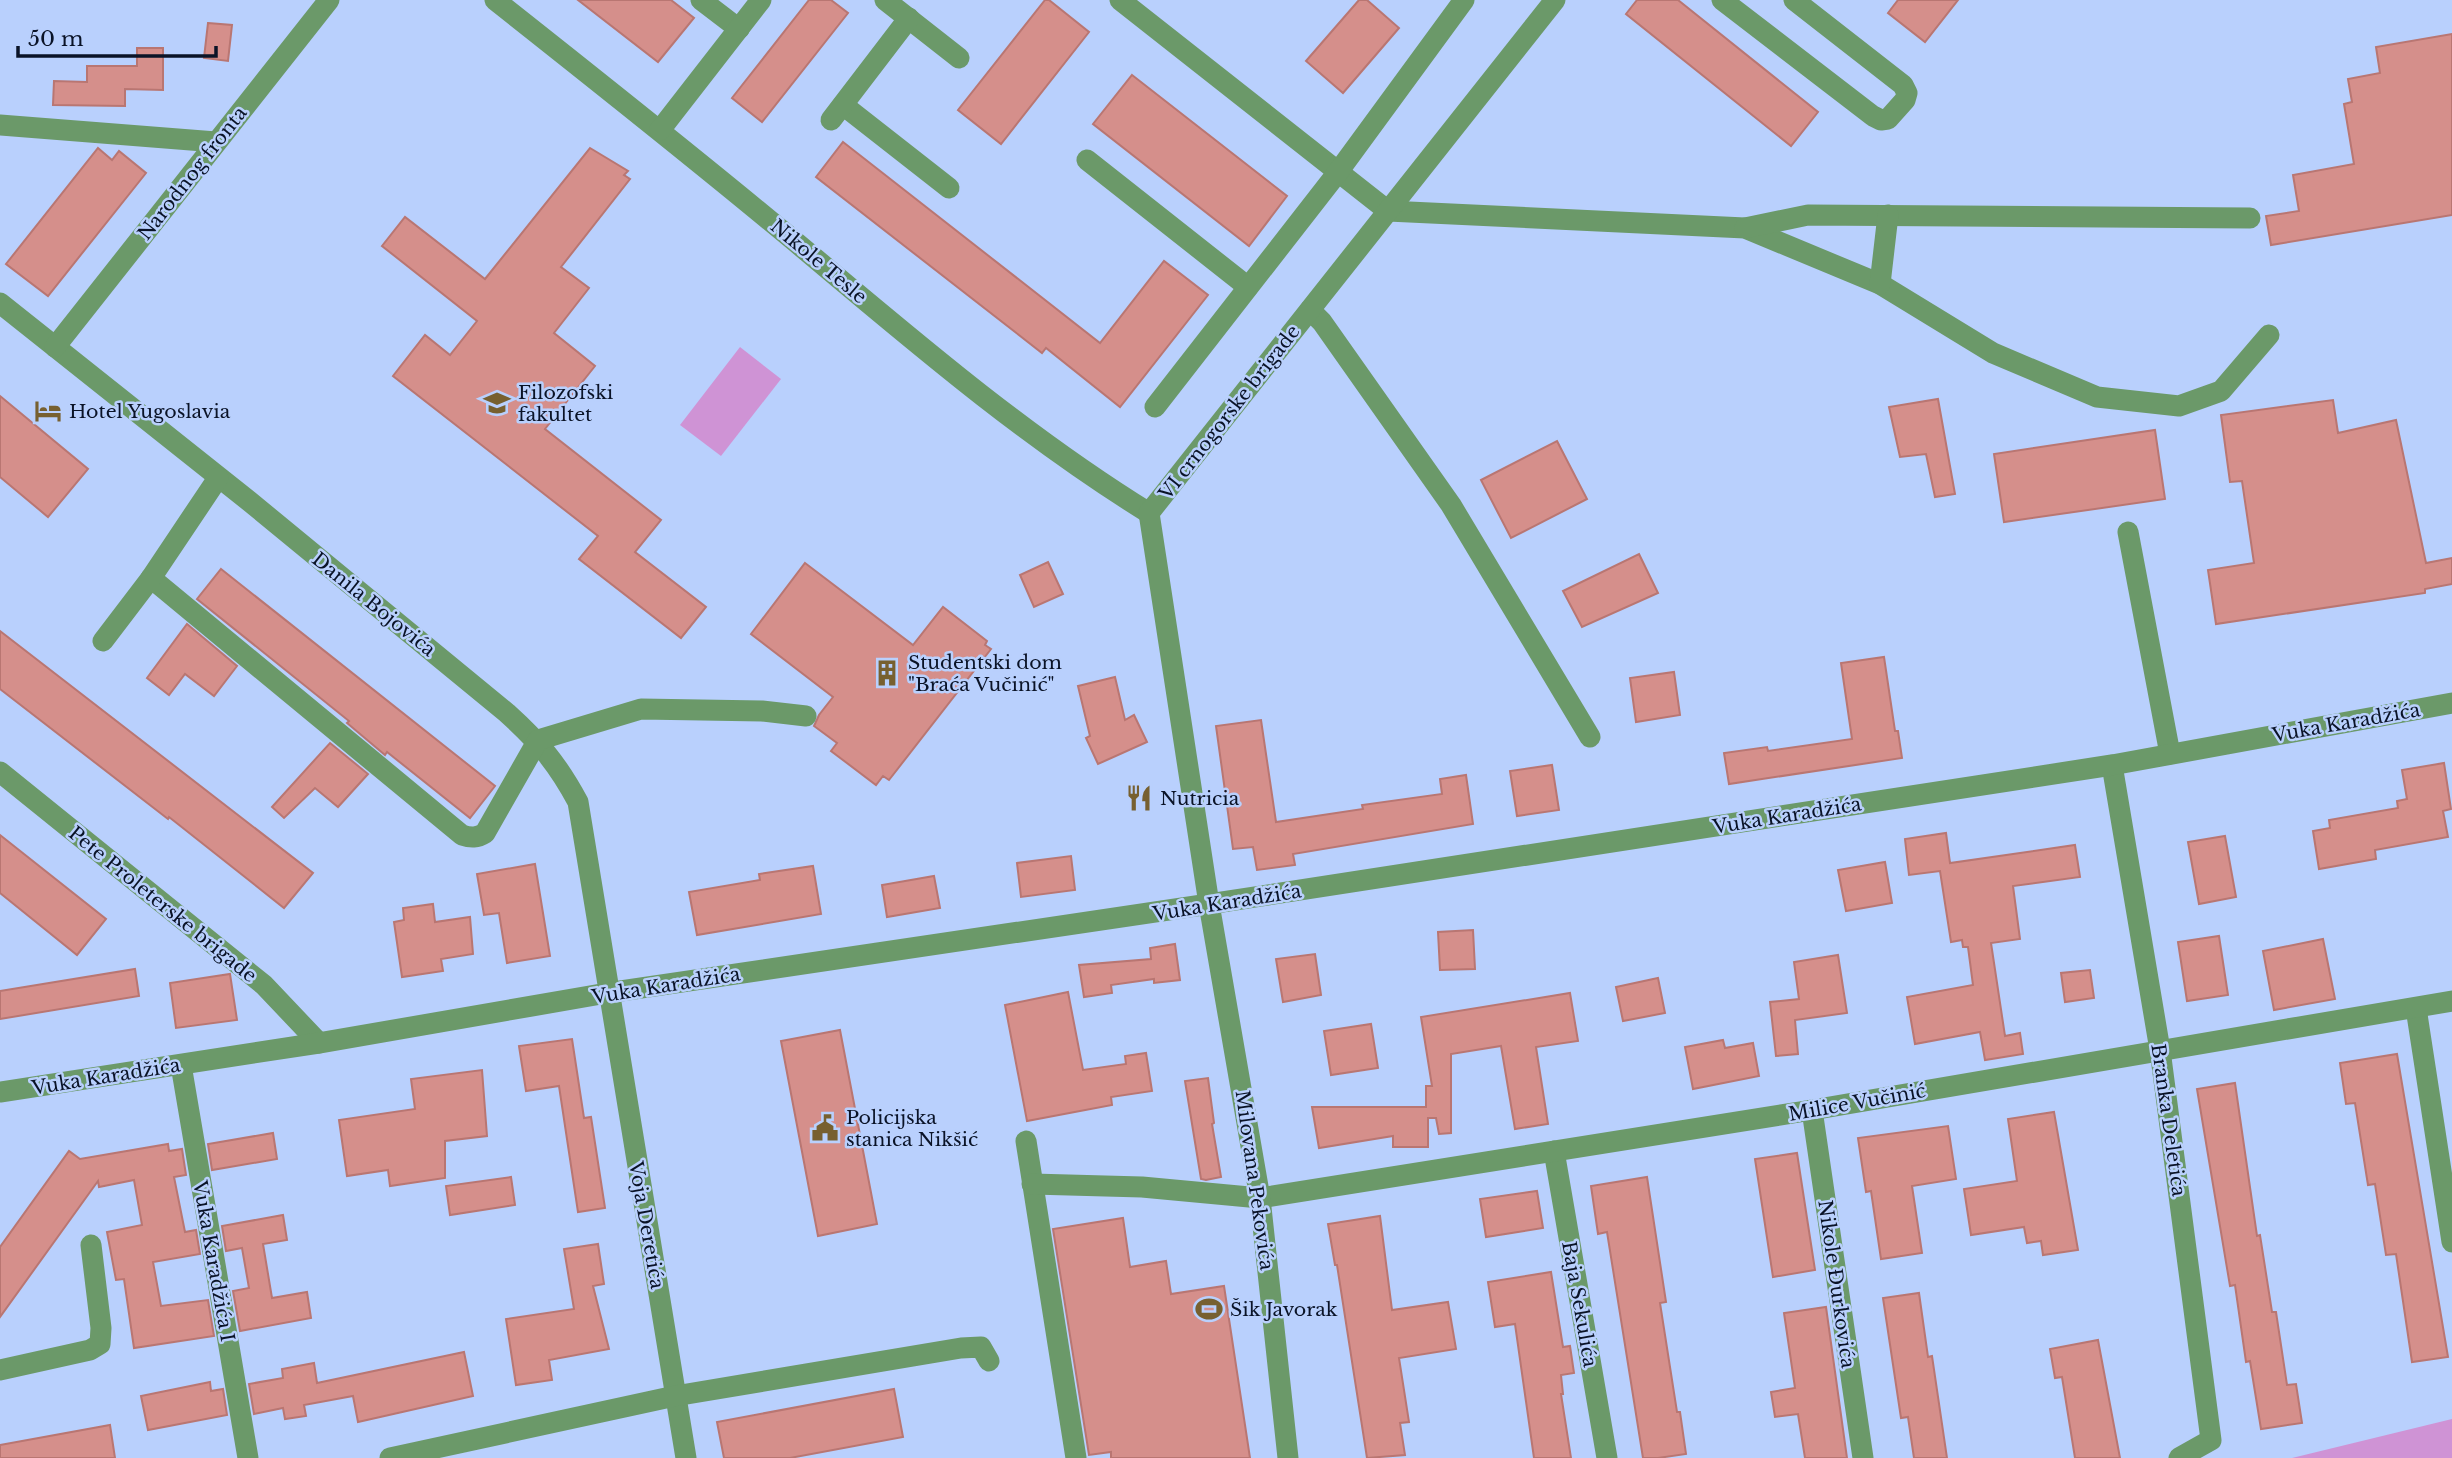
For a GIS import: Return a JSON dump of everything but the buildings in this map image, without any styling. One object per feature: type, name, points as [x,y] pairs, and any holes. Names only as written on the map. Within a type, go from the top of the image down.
[{"type":"street","name":"Narodnog fronta","points":[[55,347],[329,0]]},
{"type":"street","name":"Nikole Tesle","points":[[495,0],[660,130],[981,397],[1098,481],[1149,513]]},
{"type":"street","points":[[701,0],[739,29]]},
{"type":"street","points":[[660,130],[761,0]]},
{"type":"street","points":[[885,0],[959,58]]},
{"type":"street","points":[[1121,0],[1388,211],[1745,228],[1808,215],[2249,219]]},
{"type":"street","points":[[1155,407],[1338,172],[1464,0]]},
{"type":"street","name":"VI crnogorske brigade","points":[[1209,904],[1149,513],[1555,0]]},
{"type":"street","points":[[1722,0],[1873,117],[1888,119],[1905,100],[1907,93],[1903,85],[1794,0]]},
{"type":"street","points":[[909,18],[837,113],[948,188]]},
{"type":"street","points":[[0,125],[216,142]]},
{"type":"street","points":[[1087,160],[1248,287]]},
{"type":"street","points":[[1880,284],[1888,215]]},
{"type":"street","points":[[1745,228],[1880,284],[1993,354],[2097,397],[2179,406],[2211,395],[2221,391],[2269,335]]},
{"type":"street","name":"Danila Bojovića","points":[[0,303],[497,704],[537,740],[561,769],[578,802],[607,993]]},
{"type":"street","points":[[1310,310],[1322,322],[1451,505],[1590,737]]},
{"type":"street","points":[[103,642],[151,578],[218,478]]},
{"type":"street","points":[[2128,532],[2170,754]]},
{"type":"street","points":[[151,578],[462,835],[478,837],[485,833],[537,740],[640,709],[762,710],[806,716]]},
{"type":"street","name":"Vuka Karadžića","points":[[0,1092],[318,1043],[607,993],[1209,904],[2112,765],[2452,703]]},
{"type":"street","name":"Branka Deletića","points":[[2112,765],[2160,1050],[2211,1440],[2179,1458]]},
{"type":"street","name":"Pete Proleterske brigade","points":[[0,772],[264,985],[318,1043]]},
{"type":"street","name":"Milovana Pekovića","points":[[1209,904],[1260,1198],[1288,1458]]},
{"type":"street","name":"Voja Deretića","points":[[607,993],[686,1458]]},
{"type":"street","name":"Milice Vučinić","points":[[1032,1184],[1130,1186],[1260,1198],[1812,1110],[2452,1001]]},
{"type":"street","points":[[2416,1008],[2452,1242]]},
{"type":"street","name":"Vuka Karadžića I","points":[[181,1065],[248,1458]]},
{"type":"street","name":"Nikole Đurkovića","points":[[1812,1110],[1863,1458]]},
{"type":"street","points":[[1026,1142],[1076,1458]]},
{"type":"street","name":"Baja Sekulića","points":[[1554,1151],[1606,1458]]},
{"type":"street","points":[[0,1370],[90,1350],[100,1344],[101,1328],[91,1245]]},
{"type":"street","points":[[390,1458],[675,1396],[961,1348],[981,1347],[989,1361]]},
{"type":"shaded area","points":[[740,347],[781,379],[721,456],[680,425]]},
{"type":"shaded area","points":[[2452,1419],[2452,1458],[2292,1458]]},
{"type":"place","name":"Filozofski fakultet","points":[[497,403]]},
{"type":"place","name":"Hotel Yugoslavia","points":[[48,411]]},
{"type":"place","name":"Studentski dom \"Braća Vučinić\"","points":[[887,673]]},
{"type":"place","name":"Nutricia","points":[[1139,798]]},
{"type":"place","name":"Policijska stanica Nikšić","points":[[825,1128]]},
{"type":"place","name":"Šik Javorak","points":[[1209,1309]]}]
